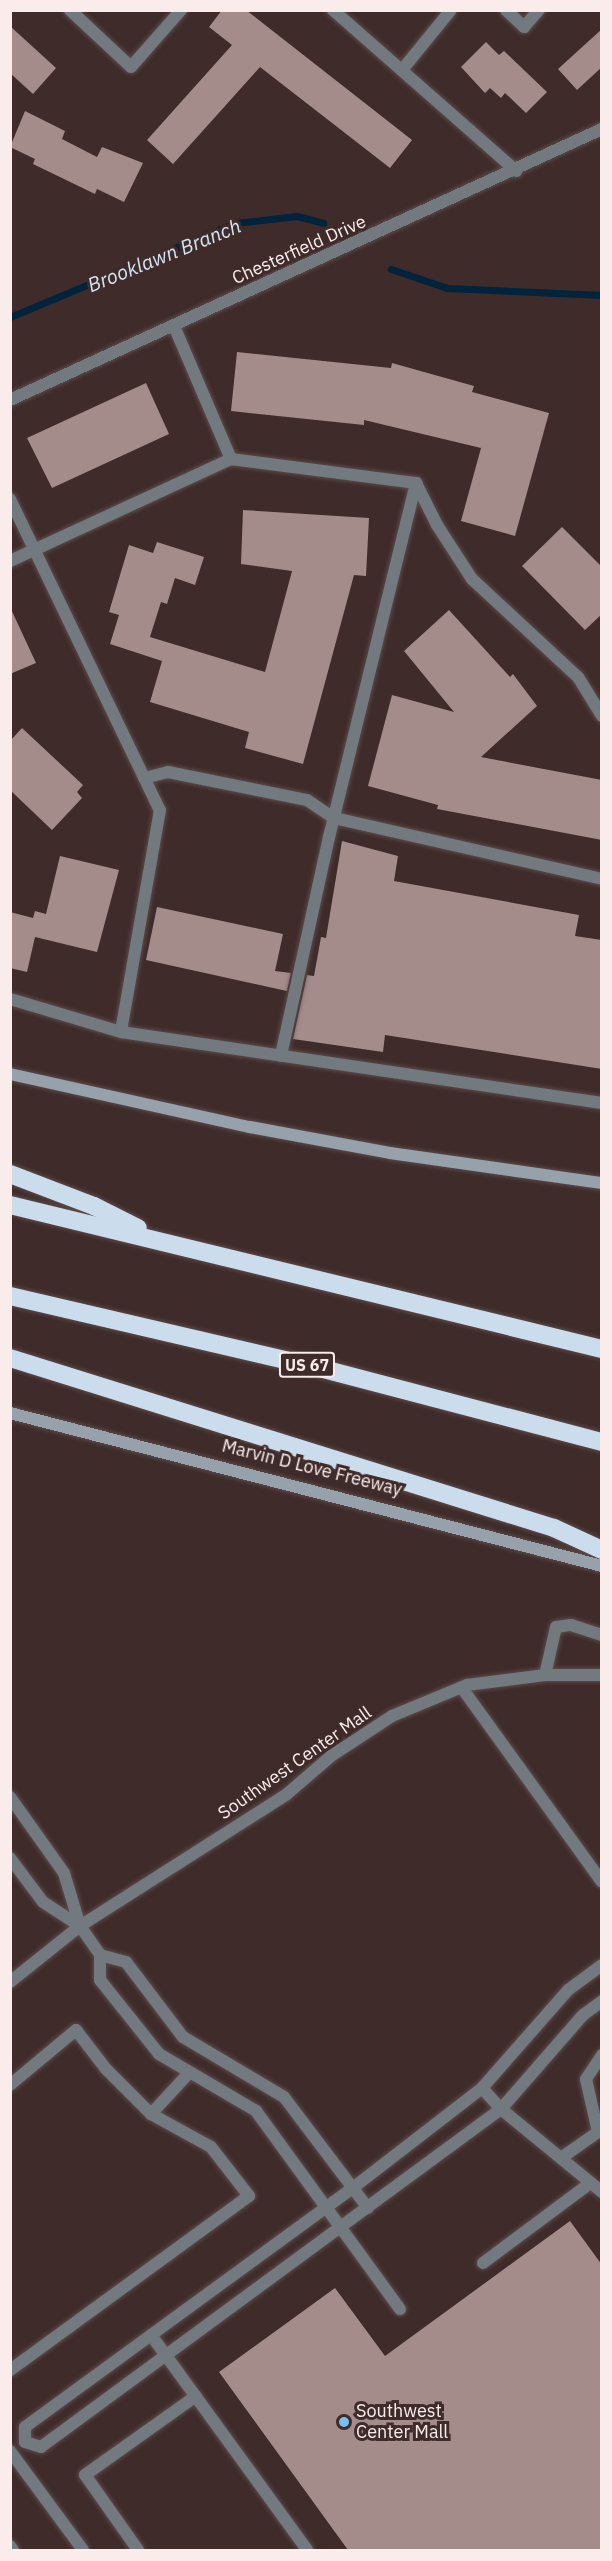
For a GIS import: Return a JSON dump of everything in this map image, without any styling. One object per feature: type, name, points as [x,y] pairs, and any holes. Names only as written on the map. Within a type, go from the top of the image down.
[{"type":"highway","points":[[10,1174],[94,1206],[164,1241]]},
{"type":"highway","points":[[10,1205],[602,1349]]},
{"type":"highway","name":"US 67","points":[[10,1296],[312,1366],[602,1442]]},
{"type":"highway","points":[[10,1358],[554,1528],[602,1550]]},
{"type":"main road","points":[[10,1074],[262,1130],[390,1153],[602,1183]]},
{"type":"main road","name":"Marvin D Love Freeway","points":[[10,1413],[602,1566]]},
{"type":"street","points":[[70,10],[131,67],[180,11]]},
{"type":"street","points":[[333,10],[516,171]]},
{"type":"street","points":[[402,70],[451,10]]},
{"type":"street","points":[[506,10],[524,27],[539,10]]},
{"type":"street","name":"Chesterfield Drive","points":[[10,400],[516,171],[602,129]]},
{"type":"street","points":[[174,326],[231,459]]},
{"type":"street","points":[[10,561],[231,459],[416,483]]},
{"type":"street","points":[[416,483],[436,525],[472,579],[578,677],[602,716]]},
{"type":"street","points":[[281,1056],[334,818],[416,483]]},
{"type":"street","points":[[10,499],[33,551],[160,810],[121,1032]]},
{"type":"street","points":[[144,778],[168,772],[307,800],[334,818],[602,879]]},
{"type":"street","points":[[10,999],[121,1032],[602,1102]]},
{"type":"street","points":[[545,1675],[556,1627],[571,1625],[602,1635]]},
{"type":"street","name":"Southwest Center Mall","points":[[10,1982],[80,1926],[287,1794],[331,1756],[392,1716],[462,1688],[545,1675],[602,1675]]},
{"type":"street","points":[[462,1688],[602,1882]]},
{"type":"street","points":[[10,1797],[64,1873],[80,1926],[100,1955],[100,1980],[159,2054],[256,2111],[342,2226],[400,2309]]},
{"type":"street","points":[[10,1858],[43,1902],[80,1926]]},
{"type":"street","points":[[100,1955],[126,1962],[183,2037],[284,2097],[368,2208]]},
{"type":"street","points":[[25,2442],[25,2427],[354,2187],[482,2088],[568,1990],[602,1965]]},
{"type":"street","points":[[25,2442],[41,2447],[501,2109],[583,2015],[602,2001]]},
{"type":"street","points":[[10,2085],[76,2030],[106,2069],[151,2114],[211,2147],[249,2196],[10,2370]]},
{"type":"street","points":[[561,2158],[598,2132],[586,2079],[602,2055]]},
{"type":"street","points":[[151,2114],[189,2073]]},
{"type":"street","points":[[482,2088],[501,2109],[602,2193]]},
{"type":"street","points":[[483,2263],[589,2184]]},
{"type":"street","points":[[151,2336],[307,2550]]},
{"type":"street","points":[[138,2550],[85,2475],[196,2397]]},
{"type":"street","points":[[25,2442],[11,2452],[83,2550]]},
{"type":"street","points":[[10,2546],[14,2550]]},
{"type":"building","points":[[222,10],[246,10],[412,140],[390,168],[260,67],[173,164],[147,140],[232,45],[209,27]]},
{"type":"building","points":[[10,26],[56,68],[33,94],[10,73]]},
{"type":"building","points":[[602,29],[602,67],[577,90],[558,69]]},
{"type":"building","points":[[486,42],[499,55],[504,51],[547,92],[526,113],[505,93],[501,98],[490,88],[485,93],[461,67]]},
{"type":"building","points":[[25,111],[65,131],[62,139],[97,157],[102,147],[143,163],[124,202],[97,189],[95,194],[33,164],[35,159],[10,147]]},
{"type":"building","points":[[237,352],[391,368],[392,363],[474,386],[472,392],[549,413],[515,536],[461,521],[481,448],[364,420],[364,425],[231,411]]},
{"type":"building","points":[[146,383],[169,434],[52,488],[27,438]]},
{"type":"building","points":[[243,510],[369,518],[366,576],[354,575],[303,764],[245,748],[249,732],[150,702],[162,661],[110,644],[119,615],[109,612],[129,545],[153,553],[157,542],[204,557],[195,585],[175,578],[167,604],[161,602],[150,637],[265,672],[292,571],[241,564]]},
{"type":"building","points":[[562,527],[602,567],[602,614],[585,630],[522,566]]},
{"type":"building","points":[[10,607],[36,663],[10,674]]},
{"type":"building","points":[[449,610],[510,677],[513,674],[537,706],[481,757],[602,780],[602,840],[437,809],[438,805],[368,786],[392,695],[454,712],[404,651]]},
{"type":"building","points":[[22,728],[83,785],[77,792],[82,798],[52,830],[10,790],[10,741]]},
{"type":"building","points":[[342,841],[398,856],[394,881],[579,915],[575,936],[602,940],[602,1069],[385,1035],[383,1052],[293,1039],[307,975],[314,976],[321,937],[326,938]]},
{"type":"building","points":[[60,856],[119,870],[97,952],[35,937],[27,972],[10,968],[10,912],[33,918],[35,911],[46,914]]},
{"type":"building","points":[[157,907],[283,934],[275,971],[291,973],[287,991],[146,960]]},
{"type":"building","name":"Southwest Center Mall","points":[[570,2221],[602,2265],[602,2550],[348,2550],[219,2372],[335,2288],[385,2356]]},
{"type":"waterway","name":"Brooklawn Branch","points":[[10,317],[235,223],[297,216],[323,223]]},
{"type":"waterway","name":"Brooklawn Branch","points":[[391,269],[447,288],[602,295]]},
{"type":"place","name":"Southwest Center Mall","points":[[344,2422]]}]
